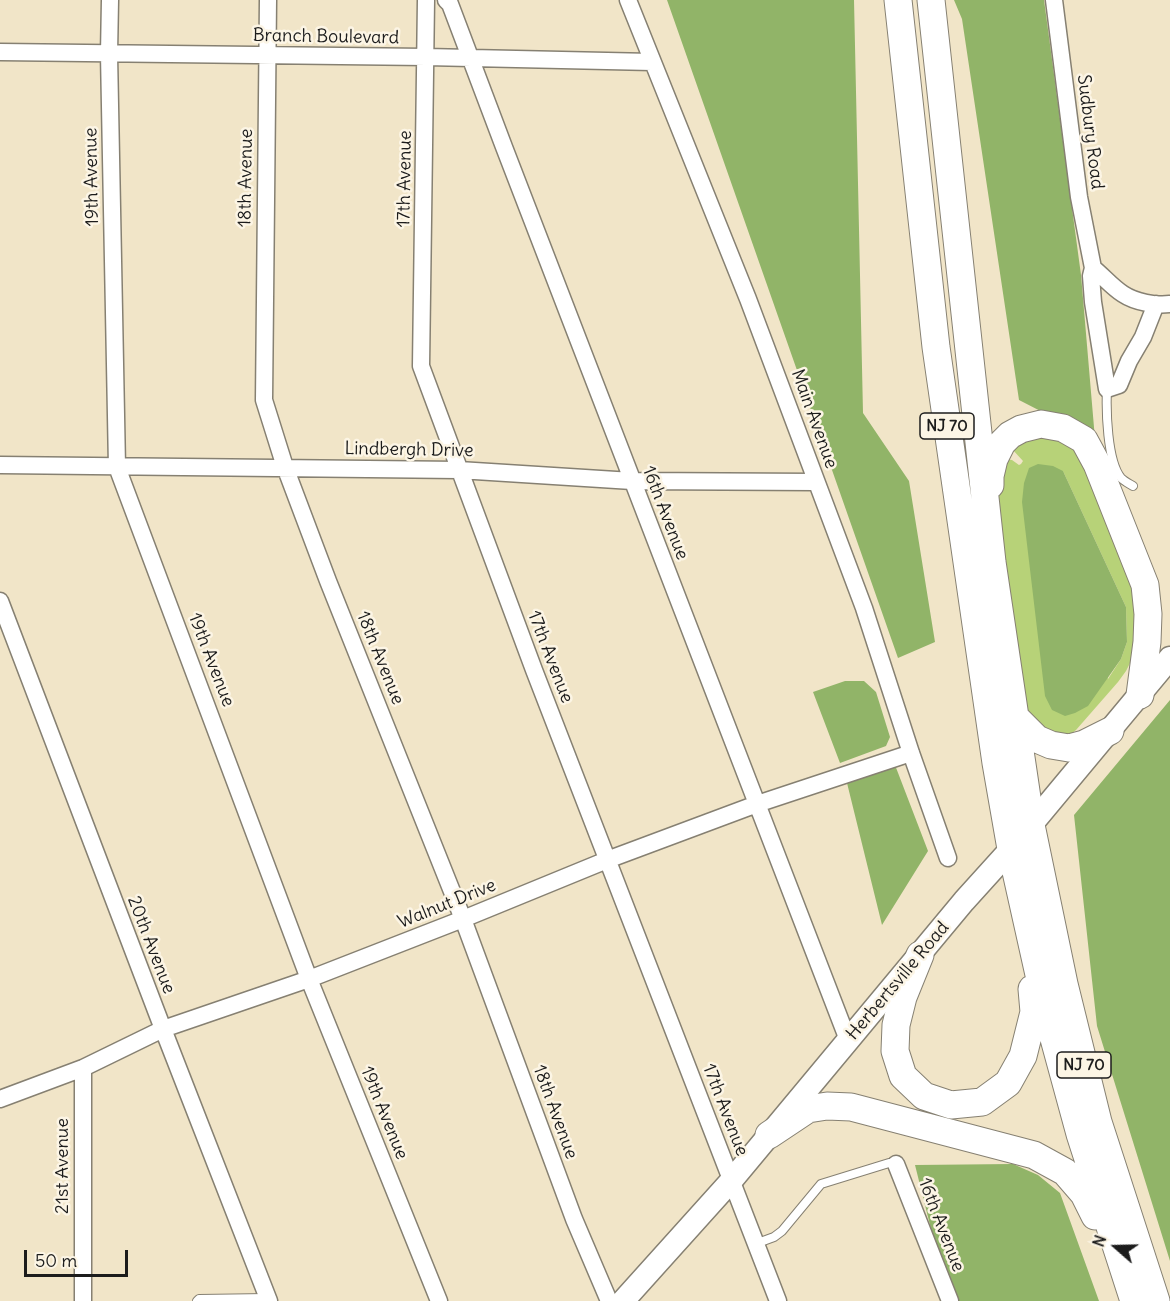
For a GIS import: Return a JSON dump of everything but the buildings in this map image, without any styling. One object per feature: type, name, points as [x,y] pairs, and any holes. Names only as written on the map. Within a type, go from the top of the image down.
[{"type":"highway","name":"NJ 70","points":[[898,0],[936,347],[996,764],[1011,849],[1050,1024],[1080,1134],[1131,1292]]},
{"type":"highway","name":"NJ 70","points":[[931,0],[992,562],[1031,825],[1064,984],[1098,1122],[1156,1301]]},
{"type":"highway","points":[[992,562],[990,476],[994,459],[1002,443],[1021,429],[1041,424],[1063,428],[1084,440],[1145,585],[1148,615],[1147,642],[1140,695]]},
{"type":"highway","points":[[1016,717],[1037,739],[1051,745],[1069,748],[1084,744],[1110,731]]},
{"type":"highway","points":[[920,955],[903,997],[896,1024],[895,1051],[903,1076],[924,1096],[951,1105],[982,1102],[1008,1083],[1023,1056],[1034,1012],[1021,895]]},
{"type":"highway","points":[[769,1135],[808,1109],[827,1106],[851,1107],[1034,1155],[1065,1172],[1084,1194],[1131,1292]]},
{"type":"main road","name":"Herbertsville Road","points":[[623,1301],[731,1181],[1170,658]]},
{"type":"street","name":"19th Avenue","points":[[110,0],[109,54],[117,467],[309,979],[439,1301]]},
{"type":"street","name":"18th Avenue","points":[[268,0],[264,400],[285,467],[328,581],[463,919],[574,1219],[609,1301]]},
{"type":"street","name":"17th Avenue","points":[[426,0],[422,366],[459,470],[607,860],[778,1301]]},
{"type":"street","name":"16th Avenue","points":[[446,0],[450,4],[848,1040]]},
{"type":"street","name":"Main Avenue","points":[[628,0],[748,299],[864,608],[948,858]]},
{"type":"street","name":"Sudbury Road","points":[[1054,0],[1079,197],[1093,268]]},
{"type":"street","name":"Branch Boulevard","points":[[0,52],[652,62]]},
{"type":"street","points":[[1093,268],[1124,295],[1144,303],[1163,304],[1113,387],[1093,302],[1091,276],[1093,268]]},
{"type":"street","name":"Lindbergh Drive","points":[[0,465],[459,470],[632,481],[816,482]]},
{"type":"street","name":"20th Avenue","points":[[0,601],[268,1300]]},
{"type":"street","name":"Walnut Drive","points":[[0,1100],[83,1068],[163,1029],[309,979],[607,860],[757,804],[911,753]]},
{"type":"street","name":"21st Avenue","points":[[83,1068],[83,1301]]},
{"type":"street","name":"16th Avenue","points":[[896,1164],[950,1301]]},
{"type":"lane","points":[[1113,387],[1107,417],[1114,464],[1123,480],[1133,486]]},
{"type":"lane","points":[[755,1244],[774,1237],[782,1231],[820,1184],[889,1163],[896,1164]]},
{"type":"lane","points":[[197,1301],[199,1299],[268,1300]]},
{"type":"green space","points":[[667,0],[854,0],[863,413],[909,481],[935,642],[898,658]]},
{"type":"green space","points":[[954,0],[1044,0],[1081,275],[1095,439],[1019,400],[962,19]]},
{"type":"green space","points":[[1052,436],[1076,447],[1138,603],[1135,649],[1126,671],[1076,730],[1057,739],[1028,721],[997,511],[997,493],[1005,459],[1021,464],[1023,461],[1012,449],[1033,437]],"holes":[[[1063,471],[1126,607],[1127,642],[1121,659],[1108,679]]]},
{"type":"green space","points":[[1038,464],[1053,466],[1063,471],[1126,607],[1127,642],[1121,659],[1088,706],[1065,716],[1052,710],[1045,696],[1022,502],[1024,483],[1029,468]]},
{"type":"green space","points":[[845,681],[864,681],[876,692],[890,737],[886,746],[840,763],[813,692]]},
{"type":"green space","points":[[1170,700],[1170,1261],[1097,1026],[1074,815]]},
{"type":"green space","points":[[895,765],[928,851],[882,925],[847,783]]},
{"type":"green space","points":[[1013,1164],[1038,1175],[1060,1193],[1099,1301],[949,1301],[915,1165]]}]
